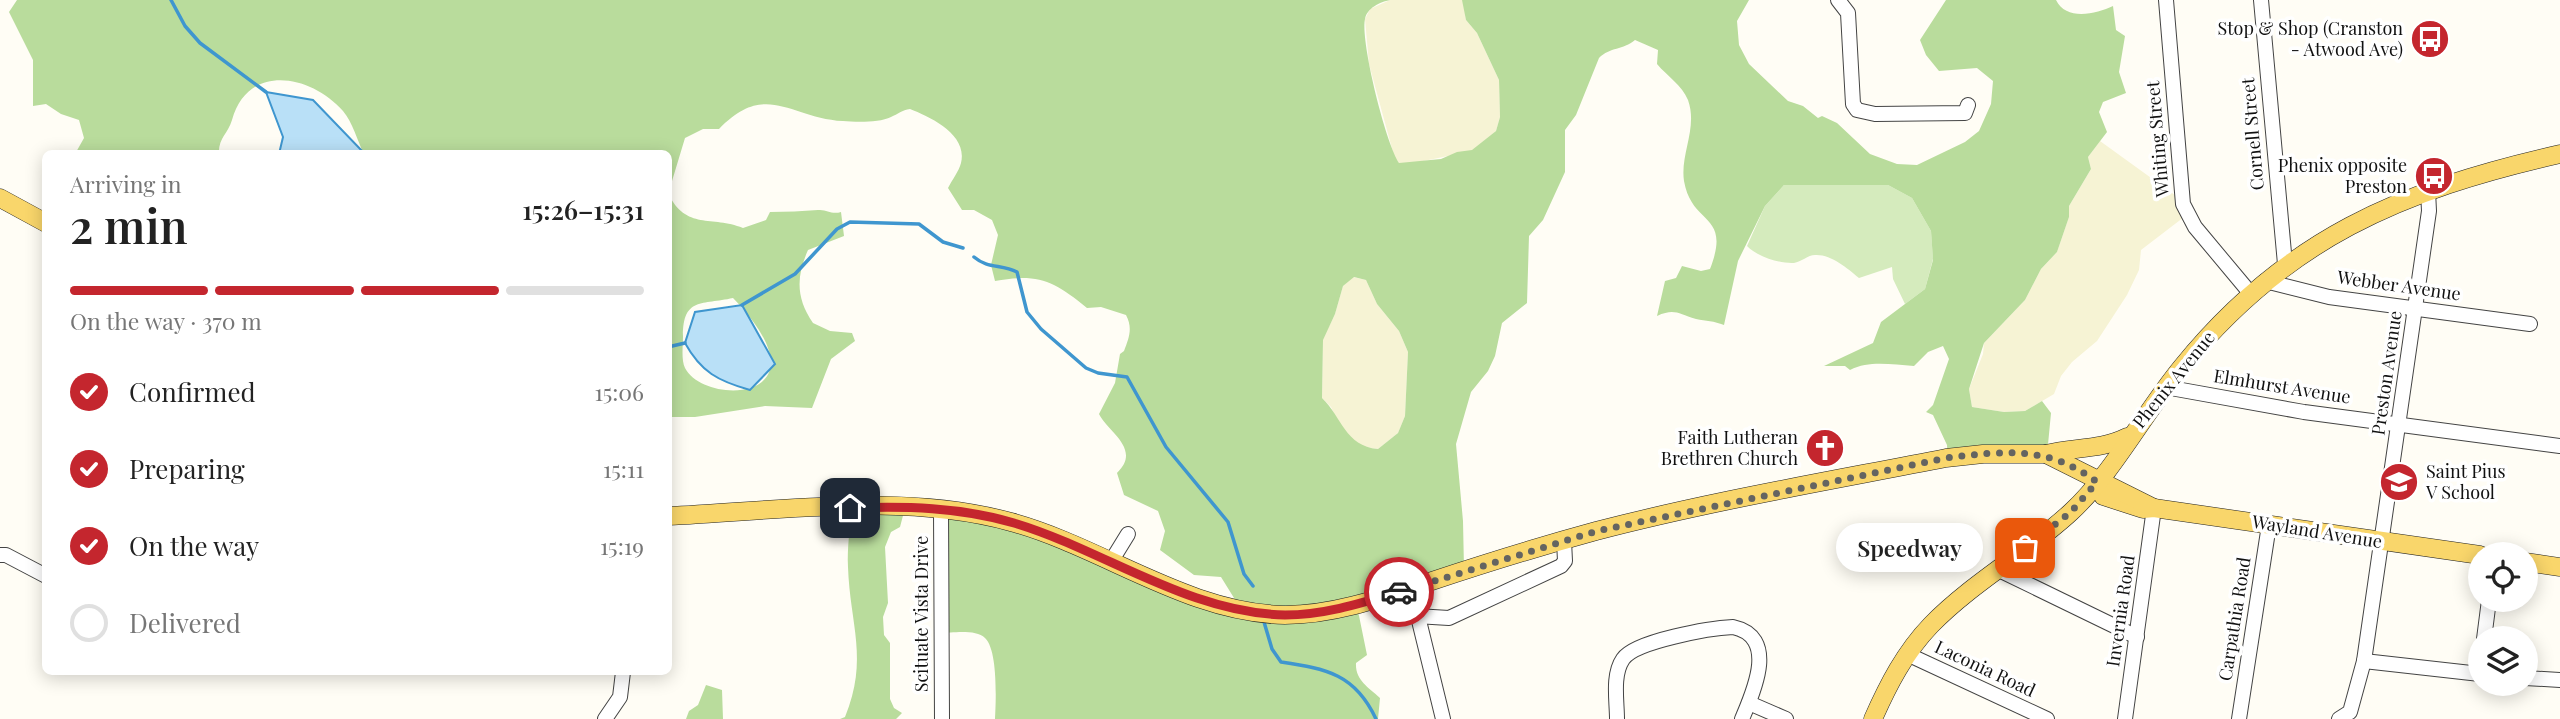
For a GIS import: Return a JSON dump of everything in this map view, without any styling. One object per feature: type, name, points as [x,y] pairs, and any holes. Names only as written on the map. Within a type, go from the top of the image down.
[{"type":"main road","name":"Phenix Avenue","points":[[1873,719],[1888,684],[1931,624],[2071,512],[2097,482],[2165,387],[2204,339],[2264,281],[2285,264],[2404,198],[2560,154]]},
{"type":"main road","points":[[0,198],[42,221]]},
{"type":"main road","points":[[672,516],[899,506],[941,509],[1010,521],[1062,538],[1190,594],[1257,613],[1318,613],[1411,588],[1564,541],[1660,516],[1946,458],[1983,454],[2046,454],[2071,448],[2102,447],[2130,436]]},
{"type":"main road","name":"Wayland Avenue","points":[[2046,454],[2082,470],[2097,482],[2111,484],[2131,499],[2154,508],[2468,553]]},
{"type":"main road","points":[[2538,564],[2560,567]]},
{"type":"street","points":[[1838,0],[1848,13],[1853,104],[1857,110],[1875,114],[1965,113],[1968,105]]},
{"type":"street","name":"Whiting Street","points":[[2166,0],[2183,204],[2189,219],[2251,294]]},
{"type":"street","name":"Cornell Street","points":[[2261,0],[2285,264]]},
{"type":"street","name":"Preston Avenue","points":[[2339,719],[2350,712],[2364,661],[2430,211],[2428,191]]},
{"type":"street","name":"Webber Avenue","points":[[2264,281],[2329,297],[2530,324]]},
{"type":"street","name":"Elmhurst Avenue","points":[[2165,387],[2304,412],[2560,446]]},
{"type":"street","name":"Invernia Road","points":[[2125,719],[2154,508]]},
{"type":"street","name":"Scituate Vista Drive","points":[[941,509],[942,719]]},
{"type":"street","name":"Carpathia Road","points":[[2239,719],[2269,525]]},
{"type":"street","points":[[1112,560],[1128,534]]},
{"type":"street","points":[[1416,615],[1449,618],[1561,566],[1565,561],[1564,541]]},
{"type":"street","points":[[0,555],[6,555],[42,574]]},
{"type":"street","points":[[1997,569],[2137,636]]},
{"type":"street","points":[[1411,588],[1443,719]]},
{"type":"street","points":[[1617,719],[1616,684],[1623,659],[1629,653],[1646,645],[1718,628],[1740,629],[1754,641],[1758,650],[1760,675],[1742,719]]},
{"type":"street","name":"Laconia Road","points":[[1907,654],[2047,719]]},
{"type":"street","points":[[2364,661],[2468,673]]},
{"type":"street","points":[[605,719],[620,697],[623,675]]},
{"type":"street","points":[[2538,679],[2560,680]]},
{"type":"street","points":[[1749,703],[1786,719]]},
{"type":"shaded area","points":[[1390,0],[1462,0],[1464,3],[1466,20],[1477,33],[1499,80],[1500,117],[1496,131],[1472,151],[1414,163],[1399,163],[1394,156],[1369,64],[1365,19],[1370,9]]},
{"type":"shaded area","points":[[2100,141],[2183,201],[2188,214],[2141,250],[2139,270],[2127,295],[2097,341],[2072,362],[2061,376],[2054,394],[2025,411],[2004,412],[1972,407],[1969,389],[1983,354],[1984,343],[2025,300],[2041,269],[2057,252],[2069,217],[2069,206],[2091,169],[2088,157]]},
{"type":"shaded area","points":[[1353,277],[1366,280],[1377,304],[1399,331],[1408,352],[1405,416],[1398,433],[1378,449],[1359,446],[1341,428],[1331,407],[1322,398],[1323,339],[1335,314],[1343,286]]},
{"type":"green space","points":[[17,0],[1390,0],[1378,4],[1368,12],[1364,31],[1375,92],[1399,163],[1441,159],[1457,152],[1472,150],[1496,131],[1500,117],[1499,80],[1477,33],[1466,20],[1462,0],[1749,0],[1737,21],[1739,45],[1749,64],[1788,101],[1803,106],[1818,118],[1822,116],[1837,123],[1870,154],[1897,164],[1917,165],[1965,142],[1979,131],[1991,104],[1993,81],[1977,68],[1939,71],[1926,55],[1920,40],[1946,0],[2056,0],[2067,11],[2082,14],[2113,6],[2116,30],[2125,36],[2119,72],[2126,93],[2103,102],[2099,112],[2107,132],[2088,157],[2091,169],[2069,206],[2069,217],[2057,252],[2041,269],[2025,300],[1984,343],[1969,389],[1972,407],[2004,412],[2025,411],[2042,401],[2051,413],[2047,455],[1948,460],[1947,445],[1933,415],[1926,412],[1933,405],[1949,359],[1943,346],[1928,352],[1914,366],[1873,364],[1850,370],[1845,366],[1824,366],[1873,343],[1881,322],[1925,289],[1933,260],[1931,231],[1912,198],[1888,185],[1784,185],[1765,206],[1738,261],[1724,325],[1676,313],[1668,312],[1657,316],[1665,281],[1676,278],[1682,266],[1701,271],[1710,269],[1716,251],[1716,238],[1714,228],[1688,196],[1684,181],[1684,161],[1691,121],[1688,100],[1678,85],[1657,64],[1658,50],[1635,40],[1608,52],[1599,58],[1576,115],[1565,130],[1565,172],[1543,220],[1529,236],[1527,303],[1502,323],[1495,356],[1488,371],[1471,392],[1456,444],[1464,569],[1357,606],[1367,655],[1356,663],[1356,669],[1363,683],[1380,698],[1378,719],[995,719],[995,676],[989,644],[976,633],[941,633],[945,508],[1239,606],[1221,577],[1194,575],[1160,550],[1165,531],[1158,511],[1124,495],[1117,473],[1124,464],[1125,449],[1099,414],[1115,383],[1120,354],[1124,351],[1129,337],[1126,315],[1101,307],[1087,308],[1065,291],[1045,281],[1023,278],[995,281],[991,265],[998,235],[992,220],[974,210],[962,210],[948,188],[960,166],[962,153],[959,143],[946,128],[910,109],[886,119],[860,122],[824,118],[765,104],[736,114],[719,129],[703,129],[685,138],[672,181],[672,150],[362,150],[343,111],[329,98],[298,83],[281,80],[265,82],[251,89],[240,102],[219,150],[77,150],[84,138],[79,120],[61,114],[46,104],[33,106],[33,60],[9,12]],"holes":[[[1354,277],[1366,280],[1377,304],[1399,331],[1408,352],[1405,416],[1398,433],[1378,449],[1367,447],[1351,437],[1322,398],[1323,340],[1335,314],[1343,286]]]},
{"type":"green space","points":[[1784,185],[1888,185],[1912,198],[1931,231],[1933,259],[1925,289],[1905,304],[1893,279],[1892,267],[1859,278],[1838,262],[1821,255],[1812,255],[1788,263],[1769,259],[1751,250],[1747,246],[1765,206]]},
{"type":"green space","points":[[672,200],[683,213],[691,217],[743,228],[766,220],[770,212],[841,212],[844,236],[808,250],[801,269],[800,287],[803,305],[813,323],[830,331],[852,333],[855,341],[831,359],[812,408],[765,406],[695,417],[672,417]],"holes":[[[733,298],[760,332],[770,358],[767,376],[754,387],[735,390],[715,388],[697,380],[685,368],[683,357],[686,315],[696,305]]]},
{"type":"green space","points":[[852,508],[905,508],[900,527],[891,532],[885,547],[888,603],[883,617],[884,635],[890,643],[890,699],[894,708],[902,713],[896,719],[840,719],[845,717],[856,677],[856,642],[848,567]]},
{"type":"green space","points":[[706,685],[722,690],[723,719],[686,719],[689,711],[698,705]]},
{"type":"water","points":[[266,92],[313,100],[361,150],[280,150],[283,137]]},
{"type":"water","points":[[742,305],[775,364],[750,390],[712,374],[697,361],[685,343],[695,312]]},
{"type":"waterway","points":[[171,0],[185,26],[200,43],[266,92]]},
{"type":"waterway","points":[[742,305],[795,274],[837,229],[850,222],[919,224],[943,242],[963,248]]},
{"type":"waterway","points":[[974,257],[984,263],[1017,272],[1027,312],[1041,329],[1086,368],[1098,373],[1127,377],[1166,447],[1228,522],[1244,574],[1253,586]]},
{"type":"waterway","points":[[672,346],[685,343]]},
{"type":"waterway","points":[[1264,622],[1272,649],[1281,662],[1338,676],[1359,692],[1376,719]]},
{"type":"way so far","points":[[1399,592],[1597,531],[1946,458],[2005,453],[2046,454],[2082,470],[2097,482],[2071,512],[2025,548]]},
{"type":"place","name":"Stop & Shop (Cranston - Atwood Ave)","points":[[2430,39]]},
{"type":"place","name":"Phenix opposite Preston","points":[[2434,176]]},
{"type":"place","name":"Faith Lutheran Brethren Church","points":[[1825,448]]},
{"type":"place","name":"Saint Pius V School","points":[[2399,482]]},
{"type":"place","name":"Speedway","points":[[2025,548]]},
{"type":"route","points":[[850,508],[899,506],[944,509],[1010,521],[1062,538],[1171,587],[1217,604],[1257,613],[1318,613],[1399,592]]}]
